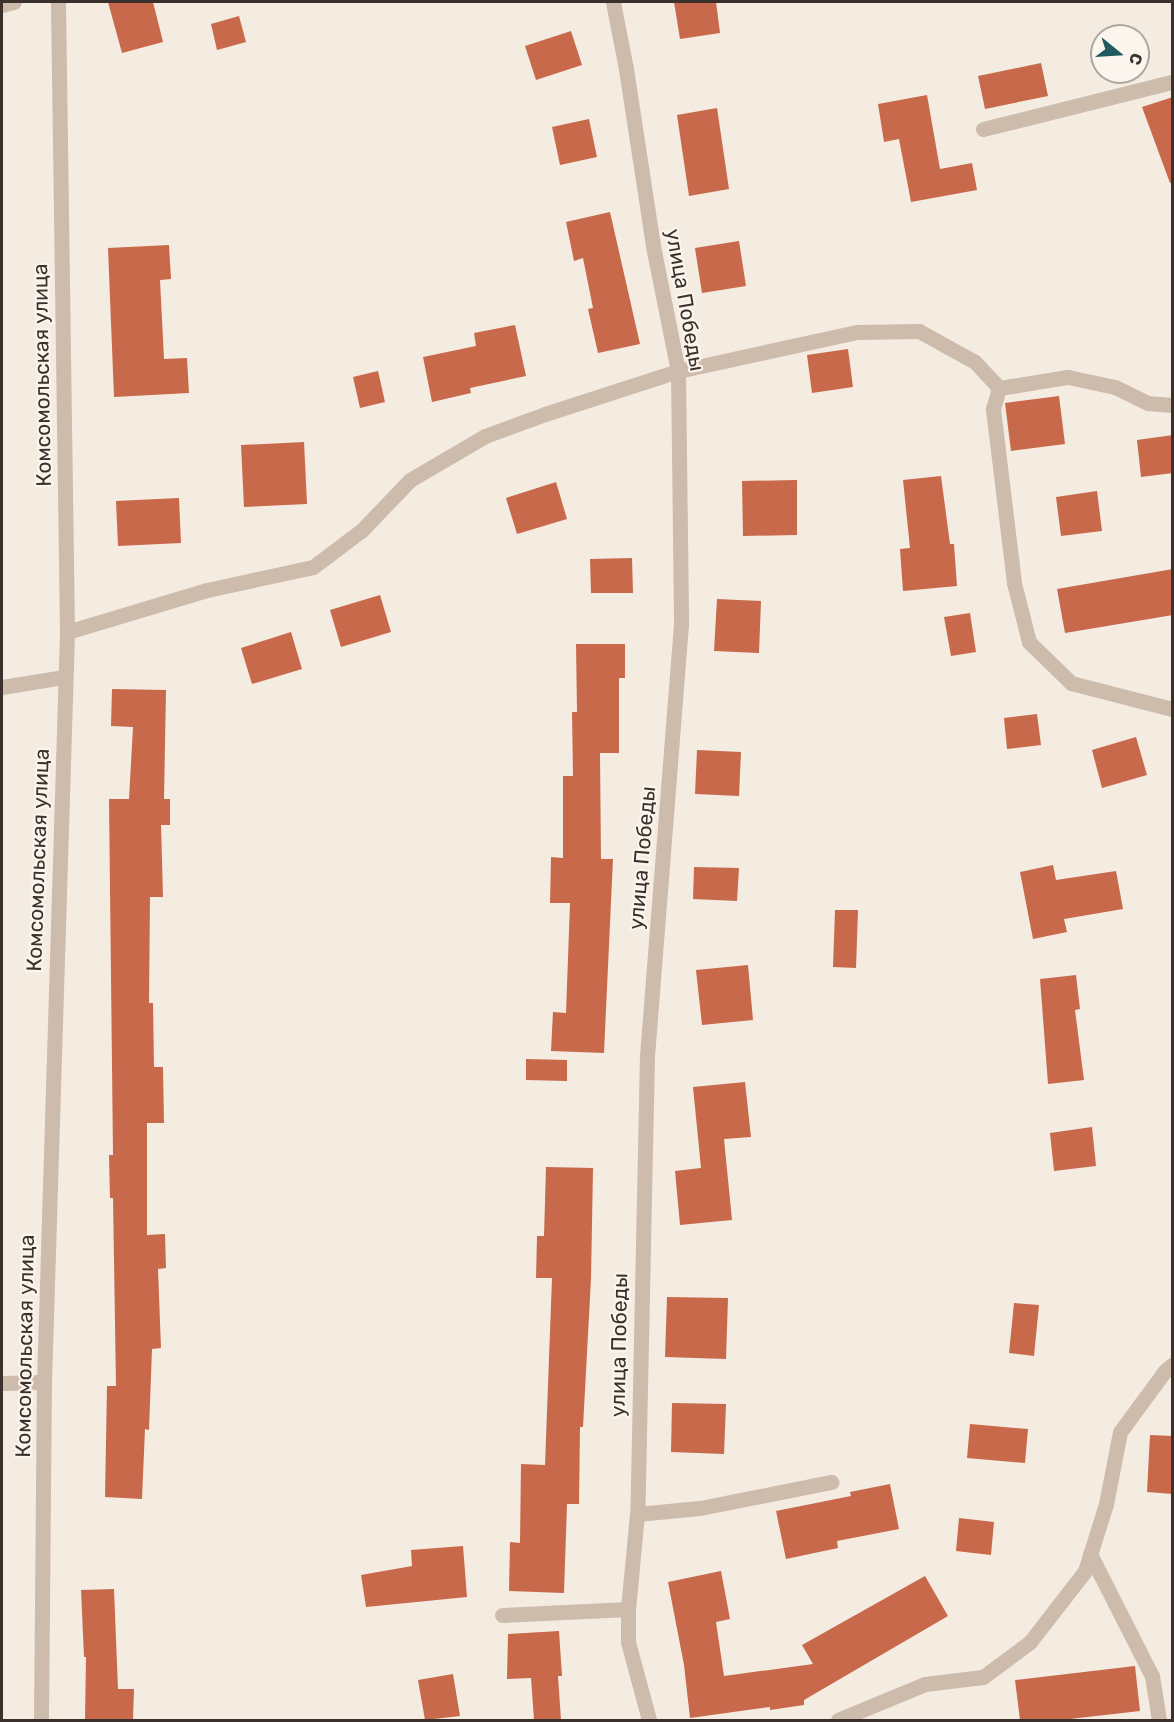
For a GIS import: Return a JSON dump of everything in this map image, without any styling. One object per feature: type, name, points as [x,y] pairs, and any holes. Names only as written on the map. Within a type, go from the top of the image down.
[{"type":"street","points":[[2,5],[14,2]]},
{"type":"street","name":"Комсомольская улица","points":[[41,1720],[44,1382],[67,632],[58,2]]},
{"type":"street","name":"улица Победы","points":[[613,2],[626,69],[654,251],[678,371],[681,624],[647,1055],[637,1514],[628,1609],[628,1642],[649,1720]]},
{"type":"street","points":[[983,129],[1173,82]]},
{"type":"street","points":[[67,632],[207,590],[313,567],[362,530],[410,480],[485,436],[678,371],[857,332],[919,331],[975,362],[999,388]]},
{"type":"street","points":[[999,388],[1068,377],[1115,387],[1148,403],[1173,405]]},
{"type":"street","points":[[999,388],[993,409],[1014,583],[1029,642],[1071,683],[1173,710]]},
{"type":"street","points":[[2,687],[64,678]]},
{"type":"street","points":[[838,1720],[926,1684],[983,1677],[1030,1642],[1085,1570],[1106,1504],[1120,1432],[1164,1372],[1173,1365]]},
{"type":"street","points":[[2,1383],[44,1382]]},
{"type":"street","points":[[637,1514],[700,1508],[831,1482]]},
{"type":"street","points":[[1090,1554],[1152,1676],[1159,1720]]},
{"type":"street","points":[[502,1615],[628,1609]]},
{"type":"building","points":[[108,2],[153,2],[163,42],[122,53]]},
{"type":"building","points":[[674,2],[716,2],[720,33],[680,39]]},
{"type":"building","points":[[239,16],[246,42],[217,50],[211,24]]},
{"type":"building","points":[[571,31],[582,65],[536,80],[525,46]]},
{"type":"building","points":[[1041,63],[1048,96],[985,109],[978,76]]},
{"type":"building","points":[[927,95],[940,169],[972,163],[977,190],[911,202],[899,139],[884,142],[878,104]]},
{"type":"building","points":[[1173,97],[1173,182],[1170,183],[1142,107]]},
{"type":"building","points":[[717,108],[729,189],[689,196],[677,115]]},
{"type":"building","points":[[589,119],[597,157],[560,165],[552,127]]},
{"type":"building","points":[[610,212],[640,344],[598,353],[588,309],[593,308],[583,258],[574,261],[566,222]]},
{"type":"building","points":[[739,241],[746,286],[702,293],[695,248]]},
{"type":"building","points":[[169,245],[171,279],[160,280],[164,359],[187,358],[189,393],[114,397],[108,248]]},
{"type":"building","points":[[515,325],[526,376],[470,388],[471,393],[432,402],[423,357],[476,346],[474,333]]},
{"type":"building","points":[[848,349],[853,387],[812,393],[807,355]]},
{"type":"building","points":[[378,371],[385,402],[360,408],[353,377]]},
{"type":"building","points":[[1059,396],[1065,444],[1011,451],[1005,403]]},
{"type":"building","points":[[1173,435],[1173,473],[1141,477],[1137,440]]},
{"type":"building","points":[[304,442],[307,504],[244,507],[241,445]]},
{"type":"building","points":[[941,476],[950,544],[954,544],[957,586],[903,591],[900,549],[910,548],[903,480]]},
{"type":"building","points":[[797,480],[797,535],[743,536],[742,481]]},
{"type":"building","points":[[556,482],[567,519],[517,534],[506,498]]},
{"type":"building","points":[[1097,491],[1102,531],[1061,536],[1056,497]]},
{"type":"building","points":[[179,498],[181,543],[118,546],[116,501]]},
{"type":"building","points":[[632,558],[633,593],[591,593],[590,559]]},
{"type":"building","points":[[1173,569],[1173,615],[1065,633],[1057,589]]},
{"type":"building","points":[[380,595],[391,632],[341,647],[330,610]]},
{"type":"building","points":[[717,599],[761,601],[759,653],[714,651]]},
{"type":"building","points":[[970,613],[976,652],[951,656],[944,617]]},
{"type":"building","points":[[291,632],[302,669],[252,684],[241,648]]},
{"type":"building","points":[[576,644],[625,644],[625,678],[619,678],[619,753],[600,753],[601,859],[613,859],[604,1053],[551,1051],[553,1012],[566,1013],[570,903],[550,903],[551,857],[563,858],[563,776],[573,776],[572,712],[577,712]]},
{"type":"building","points":[[112,689],[166,690],[164,799],[170,799],[170,825],[161,825],[163,897],[150,897],[149,1003],[153,1003],[154,1067],[163,1067],[164,1123],[147,1123],[147,1235],[165,1234],[166,1268],[158,1269],[161,1348],[152,1349],[149,1430],[145,1429],[142,1499],[105,1497],[107,1386],[116,1386],[113,1198],[110,1198],[109,1155],[113,1155],[109,799],[129,799],[133,727],[111,726]]},
{"type":"building","points":[[1037,714],[1041,745],[1007,749],[1004,718]]},
{"type":"building","points":[[1136,737],[1147,775],[1102,788],[1092,750]]},
{"type":"building","points":[[697,750],[741,752],[739,796],[695,794]]},
{"type":"building","points":[[1053,865],[1056,880],[1116,871],[1123,909],[1064,919],[1067,932],[1033,939],[1020,872]]},
{"type":"building","points":[[694,867],[739,868],[737,901],[693,899]]},
{"type":"building","points":[[835,910],[858,910],[856,968],[833,967]]},
{"type":"building","points":[[748,965],[753,1020],[702,1025],[696,970]]},
{"type":"building","points":[[1076,975],[1080,1009],[1075,1010],[1084,1080],[1048,1084],[1040,979]]},
{"type":"building","points":[[526,1059],[567,1060],[567,1081],[526,1080]]},
{"type":"building","points":[[745,1082],[751,1137],[724,1139],[732,1220],[680,1225],[675,1171],[701,1168],[693,1087]]},
{"type":"building","points":[[1092,1127],[1096,1166],[1054,1171],[1050,1133]]},
{"type":"building","points":[[546,1167],[593,1168],[591,1279],[583,1427],[580,1427],[579,1504],[567,1504],[564,1593],[509,1591],[510,1542],[520,1543],[521,1464],[545,1465],[552,1278],[536,1278],[537,1236],[544,1236]]},
{"type":"building","points":[[667,1297],[728,1298],[726,1359],[665,1357]]},
{"type":"building","points":[[1014,1303],[1039,1305],[1034,1356],[1009,1353]]},
{"type":"building","points":[[672,1403],[726,1404],[724,1454],[671,1452]]},
{"type":"building","points":[[970,1424],[1028,1429],[1025,1463],[967,1458]]},
{"type":"building","points":[[1150,1435],[1173,1436],[1173,1494],[1147,1492]]},
{"type":"building","points":[[890,1484],[899,1529],[837,1541],[838,1548],[786,1559],[776,1511],[851,1496],[850,1492]]},
{"type":"building","points":[[959,1518],[994,1522],[991,1555],[956,1551]]},
{"type":"building","points":[[463,1546],[467,1597],[366,1607],[361,1575],[412,1566],[411,1550]]},
{"type":"building","points":[[721,1571],[730,1619],[716,1622],[724,1676],[813,1664],[802,1645],[925,1576],[948,1616],[804,1700],[804,1705],[770,1710],[770,1707],[690,1718],[684,1665],[668,1582]]},
{"type":"building","points":[[114,1589],[118,1689],[134,1689],[133,1720],[85,1720],[86,1657],[84,1657],[81,1590]]},
{"type":"building","points":[[559,1631],[562,1676],[558,1676],[561,1720],[534,1720],[531,1678],[507,1679],[508,1634]]},
{"type":"building","points":[[1135,1666],[1140,1711],[1061,1720],[1020,1720],[1015,1680]]},
{"type":"building","points":[[453,1674],[460,1716],[425,1720],[418,1680]]}]
